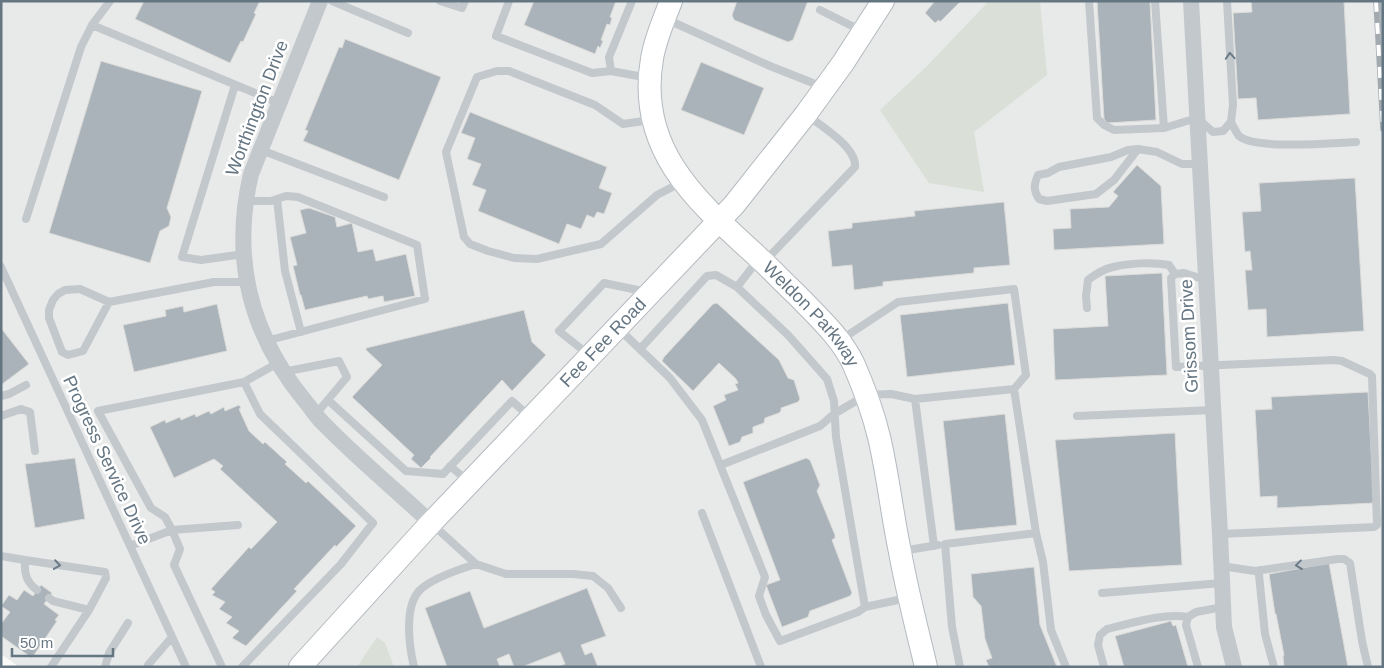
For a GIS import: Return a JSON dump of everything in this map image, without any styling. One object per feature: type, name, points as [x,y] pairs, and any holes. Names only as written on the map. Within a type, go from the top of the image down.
[{"type":"street","name":"Worthington Drive","points":[[320,1],[251,174],[245,201],[242,229],[246,282],[260,329],[286,379],[324,424],[431,523]]},
{"type":"street","name":"Fee Fee Road","points":[[300,667],[431,523],[719,222],[806,114],[863,32],[882,1]]},
{"type":"street","name":"Grissom Drive","points":[[1191,1],[1224,627],[1234,667]]},
{"type":"street","name":"Weldon Parkway","points":[[668,10],[652,58],[650,78],[653,120],[664,150],[682,182],[719,222],[831,330],[853,363],[866,395],[879,436],[909,598],[926,667]]},
{"type":"lane","points":[[26,219],[81,47],[92,25],[110,1]]},
{"type":"lane","points":[[332,1],[408,32]]},
{"type":"lane","points":[[440,1],[462,8],[465,1]]},
{"type":"lane","points":[[510,1],[496,36],[592,73],[611,71],[650,78]]},
{"type":"lane","points":[[611,71],[610,57],[632,1]]},
{"type":"lane","points":[[1089,1],[1097,118],[1104,125],[1114,130],[1164,128],[1197,118],[1213,132],[1224,131],[1231,122],[1233,105],[1227,1]]},
{"type":"lane","points":[[1155,1],[1164,128]]},
{"type":"lane","points":[[668,10],[770,66],[824,88]]},
{"type":"lane","points":[[820,10],[863,32]]},
{"type":"lane","points":[[92,25],[279,102]]},
{"type":"lane","points":[[653,120],[623,124],[595,105],[509,71],[496,71],[476,77],[446,152],[464,237],[470,244],[488,251],[536,259],[601,244],[657,194],[682,182]]},
{"type":"lane","points":[[235,85],[182,256],[201,260],[244,254]]},
{"type":"lane","points":[[736,287],[855,167],[856,160],[850,150],[806,114]]},
{"type":"lane","points":[[1231,122],[1240,136],[1257,143],[1356,142]]},
{"type":"lane","points":[[1138,149],[1114,180],[1096,194],[1047,201],[1039,198],[1036,193],[1034,185],[1038,175],[1048,173],[1059,167],[1111,157],[1128,150],[1138,149],[1157,152],[1182,164],[1200,164]]},
{"type":"lane","points":[[260,150],[384,196]]},
{"type":"lane","points":[[245,201],[271,201],[286,196],[298,196],[417,245],[425,299],[266,341]]},
{"type":"lane","points":[[277,199],[285,272],[301,332]]},
{"type":"lane","points":[[1086,308],[1088,280],[1099,272],[1112,267],[1158,263],[1169,264],[1173,276],[1176,367],[1334,360],[1342,361],[1372,376],[1377,525],[1374,527],[1220,534]]},
{"type":"lane","name":"Progress Service Drive","points":[[1,266],[4,285],[186,667]]},
{"type":"lane","points":[[1173,276],[1184,273],[1206,280]]},
{"type":"lane","points":[[640,349],[708,276],[716,275],[736,287],[788,336],[826,379],[834,401],[836,437],[864,607]]},
{"type":"lane","points":[[109,302],[83,351],[68,354],[62,352],[49,318],[49,310],[53,300],[65,290],[80,289],[109,302],[214,282],[246,282]]},
{"type":"lane","points":[[590,356],[559,331],[597,290],[604,283],[651,292]]},
{"type":"lane","points":[[721,466],[820,426],[834,414],[866,395],[891,394],[915,399],[1014,389],[1026,375],[1014,289],[898,302],[839,341]]},
{"type":"lane","points":[[618,328],[670,378],[702,420],[765,577],[759,596],[766,615],[780,641],[858,612],[864,607],[909,598]]},
{"type":"lane","points":[[222,667],[174,565],[180,549],[172,530],[165,517],[151,508],[98,411],[244,382],[280,367],[339,361],[347,377],[316,414]]},
{"type":"lane","points":[[242,667],[341,564],[374,523],[260,414],[244,382]]},
{"type":"lane","points":[[1,396],[26,385]]},
{"type":"lane","points":[[1014,389],[1052,630],[1066,667]]},
{"type":"lane","points":[[915,399],[934,546]]},
{"type":"lane","points":[[328,400],[406,471],[442,474],[512,401],[532,418]]},
{"type":"lane","points":[[1,416],[21,409],[30,412],[35,450]]},
{"type":"lane","points":[[1077,416],[1213,410]]},
{"type":"lane","points":[[450,466],[470,482]]},
{"type":"lane","points":[[702,513],[761,667]]},
{"type":"lane","points":[[431,523],[476,564],[506,574],[573,574],[593,576],[608,588],[621,608]]},
{"type":"lane","points":[[130,546],[172,530],[238,525]]},
{"type":"lane","points":[[900,551],[1036,533]]},
{"type":"lane","points":[[945,544],[952,627],[960,667]]},
{"type":"lane","points":[[1,556],[105,572],[106,578],[89,610],[51,667]]},
{"type":"lane","points":[[1221,566],[1255,571],[1344,559],[1350,563],[1368,667]]},
{"type":"lane","points":[[25,560],[28,581],[37,590]]},
{"type":"lane","points":[[414,667],[409,646],[411,609],[419,591],[440,577],[476,564]]},
{"type":"lane","points":[[1260,570],[1265,634],[1274,667]]},
{"type":"lane","points":[[1102,593],[1222,583]]},
{"type":"lane","points":[[49,598],[53,601],[89,610]]},
{"type":"lane","points":[[1104,667],[1098,645],[1100,635],[1107,629],[1164,616],[1177,615],[1188,617],[1196,612],[1223,607]]},
{"type":"lane","points":[[1188,617],[1186,625],[1198,667]]},
{"type":"lane","points":[[105,667],[109,653],[128,623]]},
{"type":"lane","points":[[148,665],[172,637]]},
{"type":"shaded area","points":[[1,1],[1383,1],[1383,667],[19,667],[1,654]]},
{"type":"shaded area","points":[[989,1],[1040,1],[1047,75],[974,132],[984,192],[929,183],[880,110],[927,66]]},
{"type":"shaded area","points":[[377,637],[385,643],[394,667],[357,667]]},
{"type":"building","points":[[144,1],[260,1],[243,42],[241,41],[230,63],[135,19]]},
{"type":"building","points":[[534,1],[616,1],[610,17],[612,18],[610,25],[607,24],[601,40],[603,41],[600,48],[598,46],[595,54],[524,25]]},
{"type":"building","points":[[737,1],[808,1],[793,40],[788,42],[734,20],[732,15]]},
{"type":"building","points":[[935,1],[961,1],[940,22],[939,20],[935,23],[925,13]]},
{"type":"building","points":[[1097,1],[1150,1],[1156,120],[1107,123],[1104,119]]},
{"type":"building","points":[[1251,1],[1344,1],[1350,114],[1258,120],[1256,98],[1238,99],[1233,13],[1252,12]]},
{"type":"building","points":[[1378,1],[1383,1],[1383,85]]},
{"type":"building","points":[[345,39],[441,77],[399,180],[303,141],[308,131],[305,130],[339,47],[342,48]]},
{"type":"building","points":[[101,61],[202,91],[167,208],[171,217],[169,226],[160,231],[150,263],[49,233]]},
{"type":"building","points":[[701,62],[764,88],[744,135],[681,110]]},
{"type":"building","points":[[470,112],[607,167],[599,188],[612,193],[604,214],[597,212],[594,218],[587,215],[581,229],[567,224],[559,244],[478,211],[486,190],[472,185],[481,164],[467,159],[475,138],[461,133]]},
{"type":"building","points":[[1137,165],[1161,186],[1164,244],[1054,250],[1053,229],[1071,228],[1070,209],[1109,207],[1118,196],[1113,192]]},
{"type":"building","points":[[1355,178],[1364,331],[1267,337],[1266,309],[1248,310],[1245,270],[1252,270],[1250,251],[1245,252],[1242,212],[1261,211],[1259,183]]},
{"type":"building","points":[[1004,202],[1010,265],[974,268],[974,273],[883,282],[883,286],[854,290],[852,265],[832,267],[828,231],[852,228],[852,223],[915,216],[914,211]]},
{"type":"building","points":[[309,208],[335,217],[337,227],[352,223],[358,252],[373,249],[376,261],[406,254],[415,296],[384,302],[383,296],[368,299],[367,296],[305,310],[293,266],[297,265],[290,237],[306,233],[300,210]]},
{"type":"building","points":[[1162,273],[1167,375],[1055,380],[1053,329],[1108,326],[1105,276]]},
{"type":"building","points":[[717,303],[779,360],[788,378],[794,380],[800,399],[798,402],[781,408],[779,413],[765,418],[764,423],[753,427],[753,433],[742,437],[740,442],[729,446],[713,406],[726,400],[724,395],[738,390],[735,384],[738,383],[736,379],[719,363],[693,391],[662,361],[713,304]]},
{"type":"building","points":[[1008,303],[1015,365],[907,377],[900,315]]},
{"type":"building","points":[[217,304],[227,351],[134,372],[123,325],[166,316],[165,310],[183,306],[184,312]]},
{"type":"building","points":[[524,310],[532,342],[546,355],[512,391],[502,380],[421,468],[411,459],[414,455],[352,397],[382,365],[366,348]]},
{"type":"building","points":[[1,328],[29,364],[1,385]]},
{"type":"building","points":[[1368,392],[1374,503],[1277,508],[1277,496],[1260,497],[1255,410],[1272,409],[1271,397]]},
{"type":"building","points":[[239,405],[249,431],[263,444],[265,442],[287,462],[285,464],[306,483],[308,481],[356,526],[336,547],[335,545],[294,589],[297,591],[246,646],[232,638],[239,631],[226,623],[232,617],[219,609],[225,602],[212,595],[215,592],[211,589],[249,547],[251,549],[277,522],[220,469],[223,466],[214,459],[174,478],[150,427],[165,420],[166,423],[180,417],[181,420],[195,414],[196,417],[209,411],[211,414],[224,407],[225,411]]},
{"type":"building","points":[[1005,414],[1017,525],[955,531],[943,421]]},
{"type":"building","points":[[1175,433],[1182,565],[1069,571],[1055,440]]},
{"type":"building","points":[[75,458],[85,519],[35,528],[25,464]]},
{"type":"building","points":[[806,458],[810,460],[820,485],[817,491],[835,535],[835,538],[832,540],[852,593],[850,596],[810,611],[808,617],[782,627],[766,585],[780,580],[743,482]]},
{"type":"building","points":[[1329,563],[1348,667],[1284,667],[1284,655],[1269,574]]},
{"type":"building","points":[[1034,567],[1040,625],[1057,667],[989,667],[986,660],[992,658],[985,639],[981,606],[973,597],[971,574]]},
{"type":"building","points":[[41,585],[52,593],[44,604],[59,615],[32,658],[1,636],[1,624],[10,612],[1,606],[9,595],[17,600],[24,590],[33,596]]},
{"type":"building","points":[[587,588],[606,636],[581,645],[585,655],[592,652],[598,667],[558,667],[565,664],[560,652],[522,667],[514,667],[509,654],[497,659],[500,667],[447,667],[425,608],[470,591],[484,628]]},
{"type":"building","points":[[1171,621],[1173,626],[1176,625],[1188,667],[1124,667],[1115,636]]},
{"type":"railway","points":[[1376,1],[1383,129]]}]
